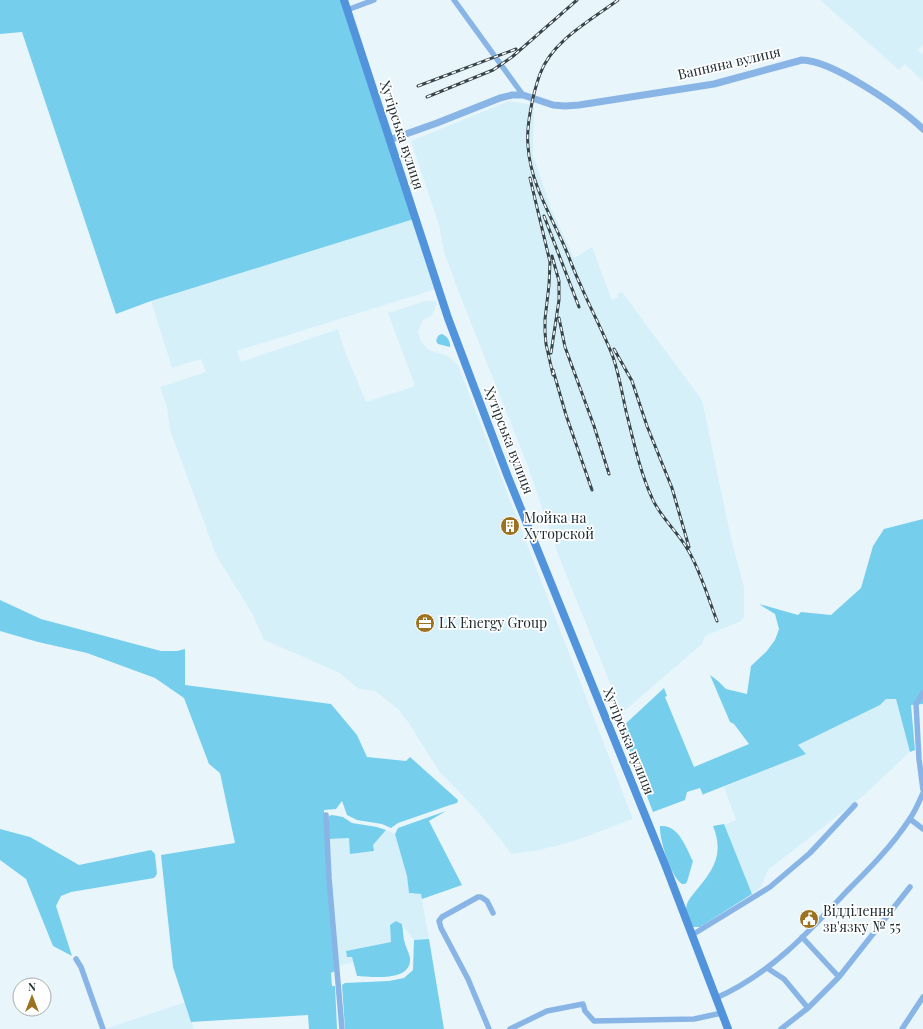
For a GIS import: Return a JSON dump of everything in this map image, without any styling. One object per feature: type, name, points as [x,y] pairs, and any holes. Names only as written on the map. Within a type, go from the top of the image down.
[{"type":"main road","name":"Хутірська вулиця","points":[[344,0],[448,318],[508,477],[692,935],[728,1029]]},
{"type":"street","points":[[347,10],[374,0]]},
{"type":"street","points":[[454,0],[523,95]]},
{"type":"street","name":"Вапняна вулиця","points":[[523,95],[553,105],[565,106],[714,84],[795,61],[809,60],[823,64],[891,102],[923,129]]},
{"type":"street","points":[[389,140],[500,98],[512,95],[523,95]]},
{"type":"street","points":[[716,998],[730,992],[761,973],[802,937],[862,875],[910,819],[923,792],[919,759],[916,704],[923,693]]},
{"type":"street","points":[[692,935],[770,887],[810,854],[855,805]]},
{"type":"street","points":[[326,816],[329,878],[342,1029]]},
{"type":"street","points":[[910,819],[923,829]]},
{"type":"street","points":[[780,1029],[808,1008],[839,977],[910,887]]},
{"type":"street","points":[[489,1029],[468,979],[441,928],[439,921],[442,917],[475,898],[481,897],[487,901],[493,914]]},
{"type":"street","points":[[802,937],[839,977]]},
{"type":"street","points":[[76,959],[81,967],[103,1029]]},
{"type":"street","points":[[768,968],[784,979],[808,1008]]},
{"type":"street","points":[[902,1029],[923,997]]},
{"type":"street","points":[[510,1029],[547,1011],[583,1004],[585,1011],[594,1021],[694,1019],[722,1013]]},
{"type":"shaded area","points":[[0,0],[343,0],[414,219],[151,301],[116,314],[22,32],[0,34]]},
{"type":"shaded area","points":[[820,0],[923,0],[923,45],[918,50],[923,55],[923,81],[905,64],[899,70]]},
{"type":"shaded area","points":[[509,101],[534,105],[533,155],[551,208],[574,258],[592,247],[612,300],[618,297],[617,294],[622,292],[702,400],[731,538],[744,587],[744,617],[741,621],[705,636],[702,644],[622,713],[559,557],[527,464],[456,285],[444,252],[439,225],[411,141]]},
{"type":"shaded area","points":[[414,219],[436,289],[237,351],[241,362],[338,329],[345,351],[366,402],[415,386],[388,313],[426,301],[437,303],[432,315],[423,320],[418,332],[421,342],[429,350],[448,356],[458,365],[633,819],[574,841],[540,850],[511,854],[479,813],[439,771],[398,709],[375,691],[359,689],[338,672],[264,640],[253,615],[216,555],[170,430],[167,407],[160,387],[206,372],[201,359],[172,368],[151,301]]},
{"type":"shaded area","points":[[441,334],[448,339],[450,347],[438,344],[436,341],[438,336]]},
{"type":"shaded area","points":[[923,519],[923,704],[911,705],[915,750],[910,752],[896,699],[886,699],[880,705],[798,745],[806,754],[703,795],[700,788],[687,792],[685,800],[653,812],[621,728],[664,688],[667,696],[665,697],[694,767],[749,744],[734,724],[730,722],[710,675],[726,689],[747,694],[751,666],[766,652],[775,640],[779,629],[775,614],[759,604],[798,615],[801,612],[831,615],[861,588],[873,546],[884,529]]},
{"type":"shaded area","points":[[0,600],[41,619],[161,651],[177,651],[185,649],[185,685],[331,704],[357,735],[367,757],[406,761],[410,757],[458,800],[457,803],[398,823],[391,828],[382,824],[357,820],[347,815],[342,801],[336,809],[324,810],[335,971],[331,973],[332,986],[335,986],[337,1029],[309,1029],[308,1015],[191,1022],[173,967],[161,855],[235,843],[220,773],[209,764],[184,698],[155,678],[87,653],[38,642],[0,631]]},
{"type":"shaded area","points":[[886,699],[896,699],[910,752],[863,796],[768,870],[761,887],[752,894],[724,825],[736,820],[724,787],[806,754],[798,745],[880,705]]},
{"type":"shaded area","points":[[446,811],[429,821],[462,885],[422,899],[421,894],[409,893],[407,876],[395,834],[398,828]]},
{"type":"shaded area","points":[[332,815],[343,817],[352,823],[386,830],[373,845],[374,851],[350,854],[349,838],[329,839],[329,816]]},
{"type":"shaded area","points":[[724,824],[752,894],[700,927],[693,927],[686,910],[688,901],[711,870],[715,862],[718,846],[713,826]]},
{"type":"shaded area","points":[[660,826],[667,826],[677,833],[693,861],[687,882],[685,884],[682,884],[678,880],[666,857],[661,840]]},
{"type":"shaded area","points":[[0,829],[30,837],[79,865],[151,850],[155,854],[157,874],[154,878],[71,892],[61,896],[56,906],[72,956],[53,946],[26,879],[0,860]]},
{"type":"shaded area","points":[[386,830],[395,834],[407,876],[409,893],[421,894],[429,939],[414,940],[402,924],[396,921],[390,925],[391,942],[346,951],[347,957],[352,957],[353,962],[339,966],[335,914],[333,909],[329,839],[349,838],[351,854],[373,851],[373,845]]},
{"type":"shaded area","points":[[396,921],[402,924],[405,942],[410,958],[409,966],[405,971],[398,975],[380,977],[357,976],[352,957],[347,957],[346,951],[391,942],[390,925]]},
{"type":"shaded area","points":[[429,939],[444,1029],[345,1029],[342,985],[345,983],[389,981],[404,978],[413,970],[414,940]]},
{"type":"shaded area","points":[[185,1002],[194,1029],[105,1029]]},
{"type":"railway","points":[[427,97],[493,70],[512,57],[577,0]]},
{"type":"railway","points":[[618,0],[573,32],[553,51],[546,62],[537,82],[531,110],[528,129],[529,159],[540,195],[565,247],[578,281],[613,357],[637,455],[648,488],[655,505],[684,543],[693,558],[717,621]]},
{"type":"railway","points":[[418,86],[516,49]]},
{"type":"railway","points":[[530,178],[550,262],[545,332],[546,344],[553,375]]},
{"type":"railway","points":[[544,216],[579,307]]},
{"type":"railway","points":[[551,353],[559,300],[559,281],[552,256]]},
{"type":"railway","points":[[559,318],[565,347],[594,426],[609,474]]},
{"type":"railway","points":[[614,349],[632,381],[647,426],[672,488],[689,547]]},
{"type":"railway","points":[[553,370],[566,415],[592,490]]},
{"type":"place","name":"Мойка на Хуторской","points":[[510,526]]},
{"type":"place","name":"LK Energy Group","points":[[425,623]]},
{"type":"place","name":"Відділення зв'язку № 55","points":[[809,919]]}]
